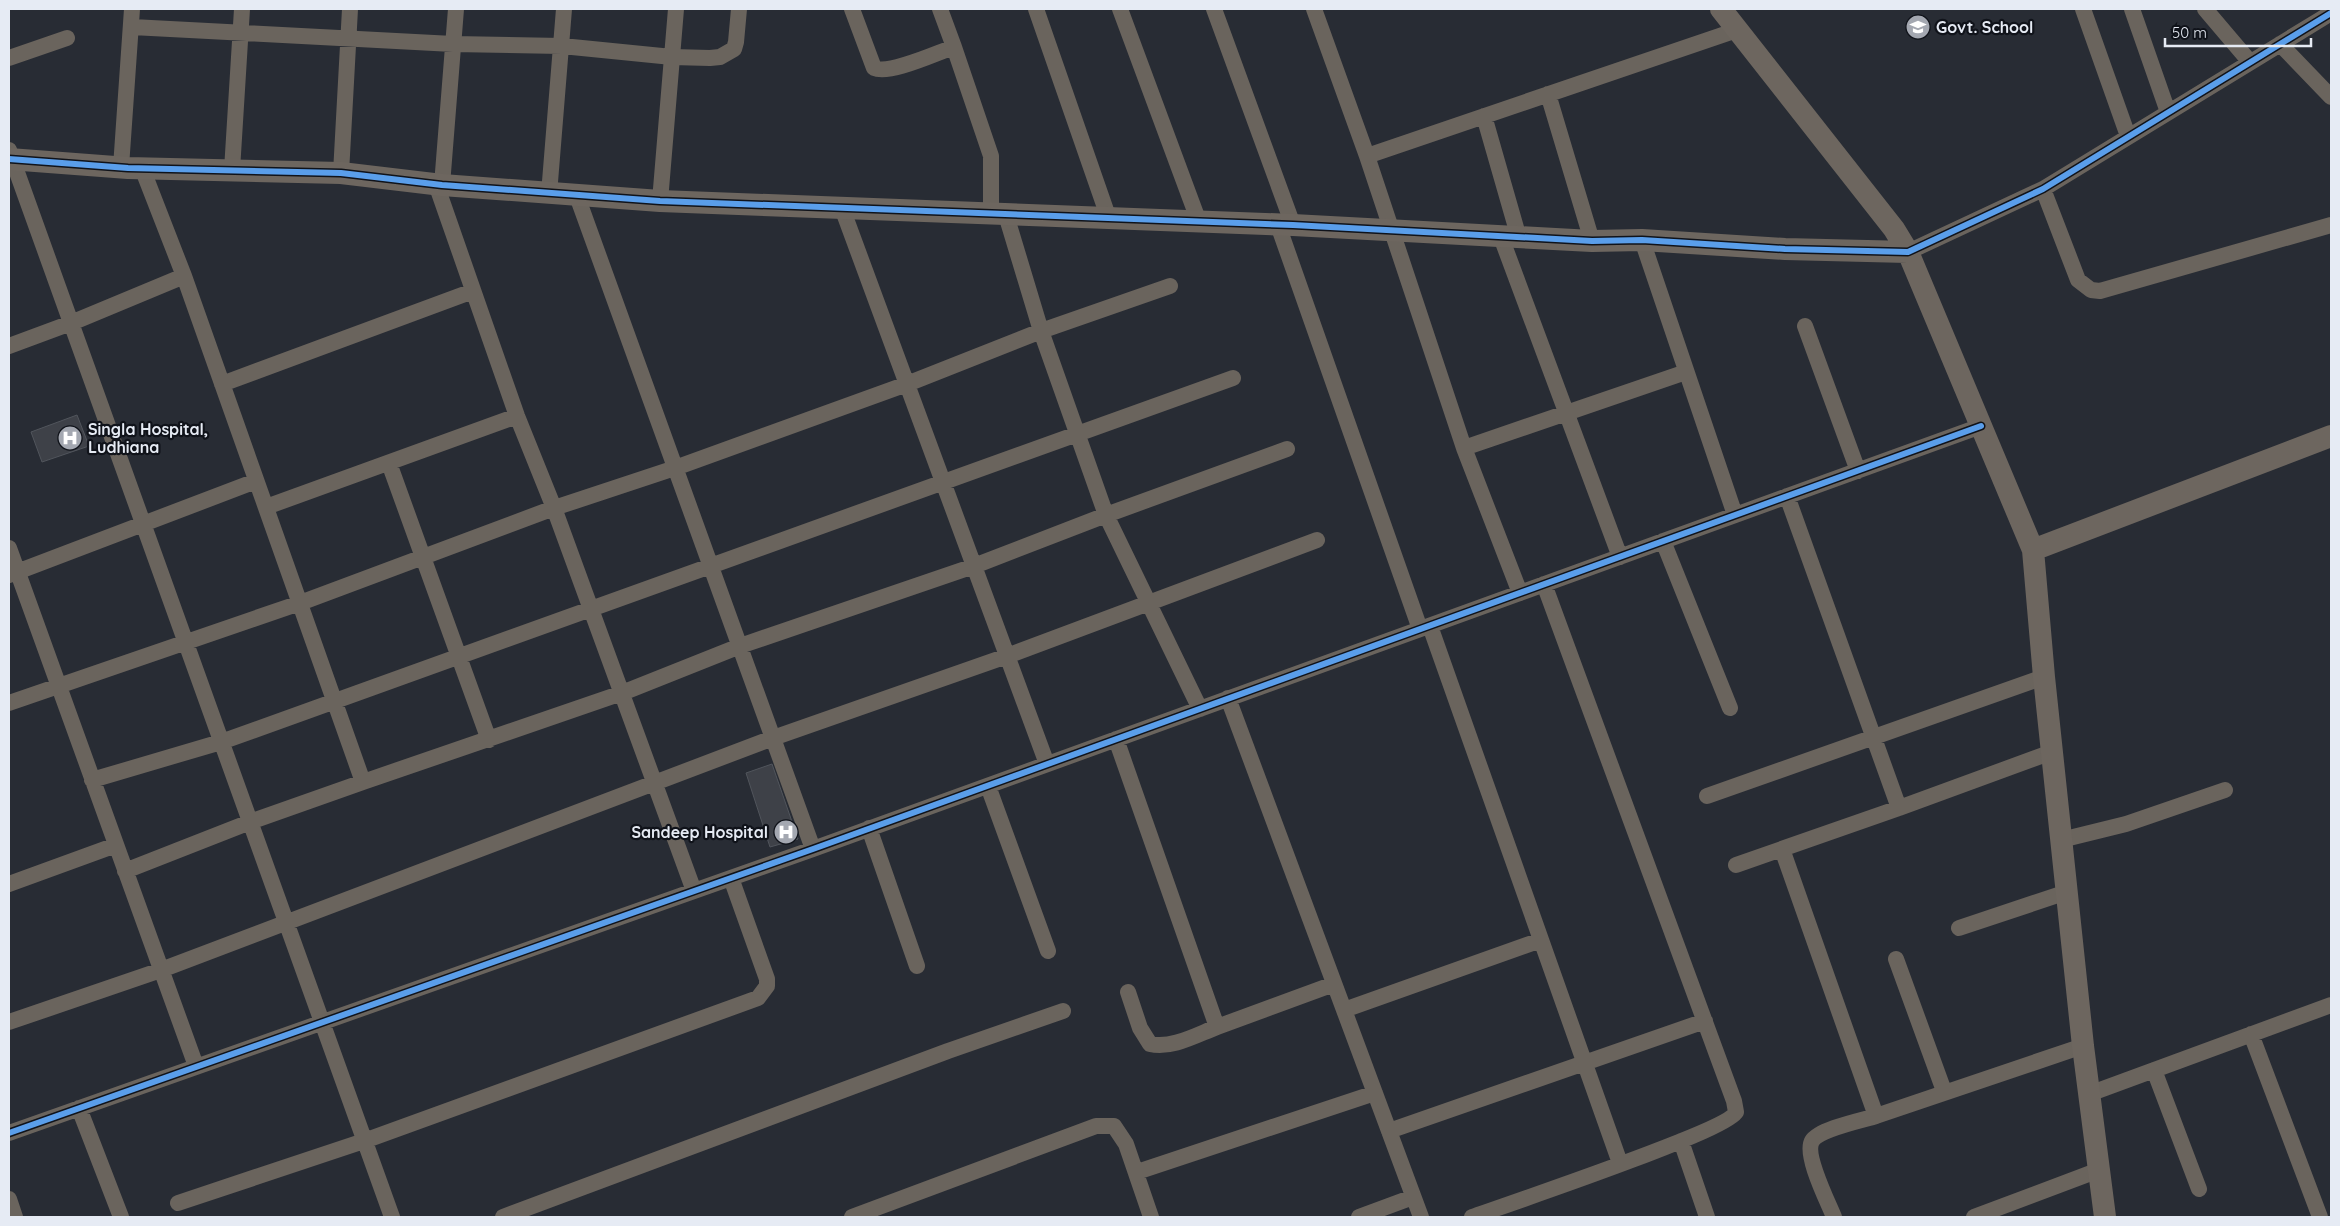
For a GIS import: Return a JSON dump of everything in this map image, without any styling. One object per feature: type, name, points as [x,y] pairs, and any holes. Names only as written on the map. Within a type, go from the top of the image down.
[{"type":"street","points":[[132,9],[132,168],[184,276],[363,782]]},
{"type":"street","points":[[232,170],[242,9]]},
{"type":"street","points":[[341,173],[350,9]]},
{"type":"street","points":[[456,9],[439,185],[473,291],[517,416],[554,508],[694,891]]},
{"type":"street","points":[[549,194],[564,9]]},
{"type":"street","points":[[660,201],[676,9]]},
{"type":"street","points":[[132,27],[452,44],[562,46],[672,57],[710,58],[727,54],[734,49],[739,9]]},
{"type":"street","points":[[852,9],[869,60],[877,70],[893,68],[954,47]]},
{"type":"street","points":[[940,9],[991,156],[999,214],[1106,515],[1200,708]]},
{"type":"street","points":[[1036,9],[1109,218]]},
{"type":"street","points":[[1120,9],[1199,222]]},
{"type":"street","points":[[1214,9],[1285,225],[1425,628],[1541,940],[1620,1163]]},
{"type":"street","points":[[1314,9],[1367,156],[1464,448],[1520,593]]},
{"type":"street","points":[[1721,9],[1894,229],[1908,252],[2033,550],[2044,677],[2083,1046],[2105,1217]]},
{"type":"street","points":[[2083,9],[2128,136]]},
{"type":"street","points":[[2132,9],[2168,112]]},
{"type":"street","points":[[2205,9],[2250,62]]},
{"type":"street","points":[[392,1217],[10,156],[132,168],[341,173],[439,185],[660,201],[1285,225],[1592,241],[1642,240],[1785,250],[1908,252],[2042,189],[2331,13]]},
{"type":"street","points":[[1367,156],[1737,30]]},
{"type":"street","points":[[9,58],[67,38]]},
{"type":"street","points":[[2280,44],[2331,97]]},
{"type":"street","points":[[1548,94],[1592,241]]},
{"type":"street","points":[[1484,116],[1510,237],[1565,414],[1620,557]]},
{"type":"street","points":[[2042,189],[2078,280],[2091,290],[2100,291],[2331,225]]},
{"type":"street","points":[[577,196],[813,849]]},
{"type":"street","points":[[842,208],[1047,764]]},
{"type":"street","points":[[1642,240],[1735,515]]},
{"type":"street","points":[[9,346],[71,323],[184,276]]},
{"type":"street","points":[[9,703],[300,604],[554,508],[675,468],[907,384],[1041,331],[1170,286]]},
{"type":"street","points":[[222,384],[473,291]]},
{"type":"street","points":[[1805,326],[1858,471]]},
{"type":"street","points":[[1464,448],[1686,372]]},
{"type":"street","points":[[92,780],[221,742],[1234,378]]},
{"type":"street","points":[[266,507],[517,416]]},
{"type":"street","points":[[9,1133],[813,849],[1980,426]]},
{"type":"street","points":[[2033,550],[2331,436]]},
{"type":"street","points":[[125,871],[250,822],[622,693],[740,646],[974,566],[1106,515],[1287,449]]},
{"type":"street","points":[[389,463],[489,740]]},
{"type":"street","points":[[13,574],[256,481]]},
{"type":"street","points":[[1787,496],[1899,808]]},
{"type":"street","points":[[9,1022],[161,970],[773,738],[1007,656],[1317,540]]},
{"type":"street","points":[[1663,541],[1730,708]]},
{"type":"street","points":[[9,548],[13,574],[58,686],[196,1066]]},
{"type":"street","points":[[1472,1217],[1681,1141],[1729,1119],[1736,1112],[1734,1101],[1705,1021],[1544,584]]},
{"type":"street","points":[[1707,796],[2044,677]]},
{"type":"street","points":[[1228,698],[1421,1217]]},
{"type":"street","points":[[1116,739],[1217,1027]]},
{"type":"street","points":[[1736,865],[2052,752]]},
{"type":"street","points":[[988,786],[1048,951]]},
{"type":"street","points":[[2061,840],[2126,824],[2224,790]]},
{"type":"street","points":[[869,828],[917,966]]},
{"type":"street","points":[[9,884],[116,845]]},
{"type":"street","points":[[1782,849],[1876,1116]]},
{"type":"street","points":[[178,1203],[364,1141],[758,998],[767,986],[767,978],[731,878]]},
{"type":"street","points":[[1959,928],[2067,892]]},
{"type":"street","points":[[1344,1010],[1541,940]]},
{"type":"street","points":[[1896,959],[1944,1091]]},
{"type":"street","points":[[1128,992],[1140,1028],[1150,1044],[1162,1047],[1334,984]]},
{"type":"street","points":[[2089,1094],[2331,1005]]},
{"type":"street","points":[[503,1217],[948,1051],[1062,1011]]},
{"type":"street","points":[[1389,1132],[1705,1021]]},
{"type":"street","points":[[2251,1034],[2320,1217]]},
{"type":"street","points":[[1834,1217],[1810,1153],[1812,1141],[1817,1136],[1944,1091],[2083,1046]]},
{"type":"street","points":[[2154,1070],[2199,1189]]},
{"type":"street","points":[[1137,1172],[1375,1093]]},
{"type":"street","points":[[79,1108],[121,1217]]},
{"type":"street","points":[[852,1217],[1096,1126],[1114,1126],[1119,1132],[1137,1172],[1151,1217]]},
{"type":"street","points":[[1681,1141],[1708,1217]]},
{"type":"street","points":[[1974,1217],[2098,1170]]},
{"type":"street","points":[[1359,1217],[1413,1197]]},
{"type":"street","points":[[9,1199],[15,1217]]},
{"type":"building","points":[[77,415],[89,446],[42,462],[31,432]]},
{"type":"building","points":[[772,764],[798,839],[770,847],[746,773]]},
{"type":"cycle path","points":[[9,159],[128,168],[341,173],[442,185],[660,201],[1293,225],[1592,241],[1642,240],[1785,249],[1908,252],[2043,189],[2331,13]]},
{"type":"cycle path","points":[[9,1133],[813,849],[1981,426]]},
{"type":"place","name":"Govt. School","points":[[1918,27]]},
{"type":"place","name":"Singla Hospital, Ludhiana","points":[[70,438]]},
{"type":"place","name":"Sandeep Hospital","points":[[786,832]]}]
